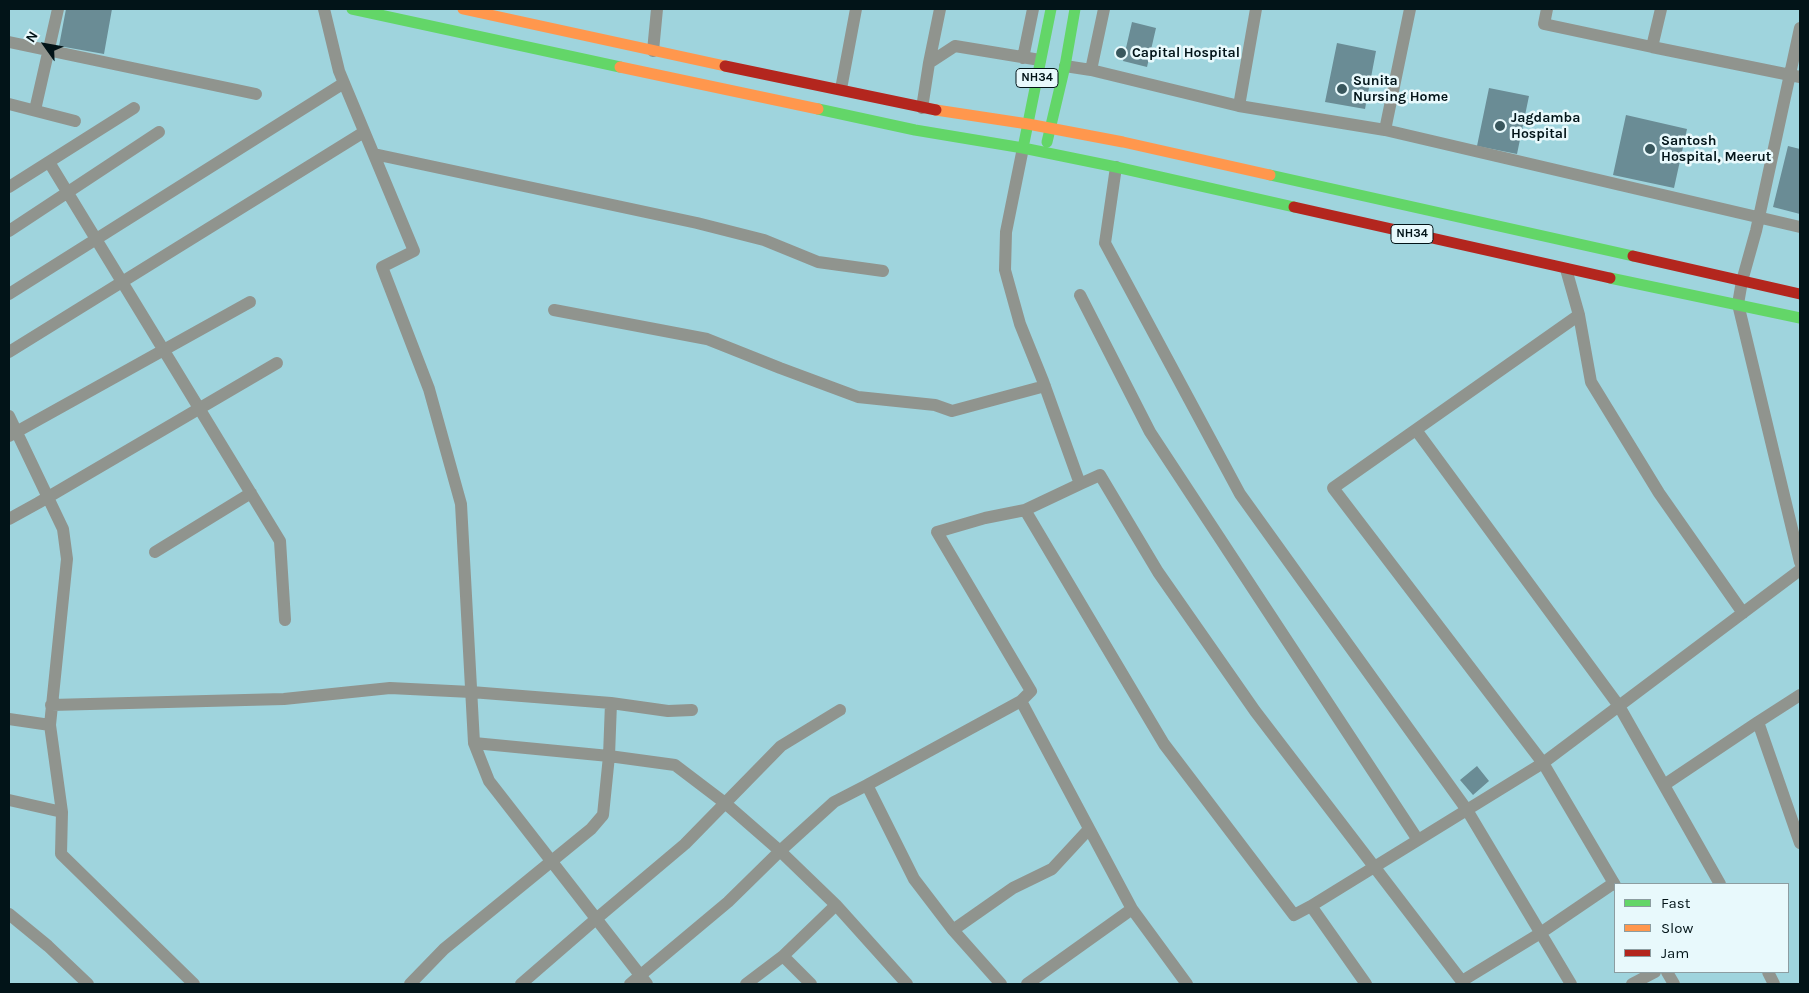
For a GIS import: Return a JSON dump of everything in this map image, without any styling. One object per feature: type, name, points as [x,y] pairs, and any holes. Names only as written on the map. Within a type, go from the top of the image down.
[{"type":"main road","name":"NH34","points":[[352,9],[915,130],[1024,148],[1116,167],[1247,183],[1463,232],[1566,269],[1800,318]]},
{"type":"main road","points":[[463,9],[922,108],[1028,124]]},
{"type":"main road","name":"NH34","points":[[1045,152],[1050,128],[1051,9]]},
{"type":"main road","name":"NH34","points":[[1024,148],[1028,124],[1075,9]]},
{"type":"main road","name":"NH34","points":[[1028,124],[1122,142],[1247,183],[1463,232],[1742,280],[1800,294]]},
{"type":"street","points":[[35,110],[58,9]]},
{"type":"street","points":[[324,9],[339,72],[414,251],[382,267],[429,389],[461,504],[474,743],[489,781],[596,918],[639,982],[728,902],[834,802],[1021,701],[1031,691],[937,532],[985,518],[1025,510],[1100,475],[1158,572],[1209,647],[1255,711],[1463,983],[1614,884],[1543,763],[1333,488],[1579,315]]},
{"type":"street","points":[[654,51],[657,9]]},
{"type":"street","points":[[841,89],[856,9]]},
{"type":"street","points":[[922,108],[940,9]]},
{"type":"street","points":[[1023,58],[1033,9]]},
{"type":"street","points":[[1091,70],[1104,9]]},
{"type":"street","points":[[1239,106],[1256,9]]},
{"type":"street","points":[[1385,130],[1410,9]]},
{"type":"street","points":[[1547,9],[1544,24],[1795,76]]},
{"type":"street","points":[[1652,47],[1661,9]]},
{"type":"street","points":[[1800,28],[1795,76],[1742,280],[1738,304],[1800,562]]},
{"type":"street","points":[[9,42],[256,94]]},
{"type":"street","points":[[929,63],[955,46],[1091,70],[1239,106],[1385,130],[1800,228]]},
{"type":"street","points":[[9,294],[344,83]]},
{"type":"street","points":[[9,104],[75,121]]},
{"type":"street","points":[[9,187],[134,108]]},
{"type":"street","points":[[9,231],[160,132]]},
{"type":"street","points":[[9,352],[364,132]]},
{"type":"street","points":[[1024,148],[1006,232],[1005,270],[1020,324],[1045,386],[1080,484]]},
{"type":"street","points":[[374,154],[697,223],[764,240],[818,262],[883,271]]},
{"type":"street","points":[[48,162],[280,541],[285,620]]},
{"type":"street","points":[[1116,167],[1105,243],[1235,485],[1467,810],[1570,984]]},
{"type":"street","points":[[1566,269],[1579,315],[1591,382],[1659,493],[1743,613]]},
{"type":"street","points":[[1080,296],[1150,432],[1418,840]]},
{"type":"street","points":[[12,434],[250,302]]},
{"type":"street","points":[[554,310],[708,339],[780,368],[858,396],[935,404],[952,411],[1045,386]]},
{"type":"street","points":[[9,519],[277,363]]},
{"type":"street","points":[[9,416],[12,434],[48,497],[63,529],[67,559],[50,725],[62,812],[61,854],[194,984]]},
{"type":"street","points":[[1416,430],[1619,706],[1719,883]]},
{"type":"street","points":[[155,552],[250,493]]},
{"type":"street","points":[[1025,510],[1164,744],[1294,915],[1543,763],[1800,570]]},
{"type":"street","points":[[51,705],[284,699],[390,688],[611,703],[668,711],[692,710]]},
{"type":"street","points":[[1664,785],[1800,696]]},
{"type":"street","points":[[1021,701],[1132,909],[1187,984]]},
{"type":"street","points":[[410,984],[444,949],[591,829],[602,815],[609,756],[611,703]]},
{"type":"street","points":[[521,984],[596,918],[685,844],[781,746],[840,710]]},
{"type":"street","points":[[9,719],[50,725]]},
{"type":"street","points":[[1758,722],[1800,843]]},
{"type":"street","points":[[474,743],[609,756],[675,765],[725,803],[780,851],[836,904],[907,984]]},
{"type":"street","points":[[867,785],[914,879],[953,930],[1001,984]]},
{"type":"street","points":[[9,800],[62,812]]},
{"type":"street","points":[[953,930],[1013,888],[1052,869],[1089,829]]},
{"type":"street","points":[[746,984],[783,956],[836,904]]},
{"type":"street","points":[[1311,906],[1366,984]]},
{"type":"street","points":[[1027,984],[1132,909]]},
{"type":"street","points":[[9,914],[48,946],[88,984]]},
{"type":"street","points":[[783,956],[811,984]]},
{"type":"street","points":[[1632,984],[1653,973]]},
{"type":"street","points":[[1667,973],[1674,984]]},
{"type":"building","points":[[66,9],[112,9],[104,54],[59,46]]},
{"type":"building","points":[[1132,22],[1156,28],[1147,67],[1123,61]]},
{"type":"building","points":[[1337,43],[1376,51],[1365,109],[1325,102]]},
{"type":"building","points":[[1489,88],[1529,96],[1517,154],[1477,146]]},
{"type":"building","points":[[1626,115],[1687,129],[1674,188],[1613,175]]},
{"type":"building","points":[[1788,146],[1800,149],[1800,214],[1773,207]]},
{"type":"building","points":[[1477,766],[1489,781],[1473,795],[1460,780]]},
{"type":"traffic: fast","points":[[352,9],[620,67]]},
{"type":"traffic: fast","points":[[1051,9],[1023,148],[1294,207]]},
{"type":"traffic: fast","points":[[1047,142],[1065,66],[1075,9]]},
{"type":"traffic: fast","points":[[818,109],[915,130],[1023,148]]},
{"type":"traffic: fast","points":[[1270,175],[1633,256]]},
{"type":"traffic: fast","points":[[1610,278],[1800,318]]},
{"type":"traffic: slow","points":[[463,9],[725,66]]},
{"type":"traffic: slow","points":[[620,67],[818,109]]},
{"type":"traffic: slow","points":[[936,110],[1028,124]]},
{"type":"traffic: slow","points":[[1028,124],[1123,142],[1270,175]]},
{"type":"traffic: jam","points":[[725,66],[936,110]]},
{"type":"traffic: jam","points":[[1294,207],[1610,278]]},
{"type":"traffic: jam","points":[[1633,256],[1800,294]]},
{"type":"place","name":"Capital Hospital","points":[[1121,53]]},
{"type":"place","name":"Sunita Nursing Home","points":[[1342,89]]},
{"type":"place","name":"Jagdamba Hospital","points":[[1500,126]]},
{"type":"place","name":"Santosh Hospital, Meerut","points":[[1650,149]]}]
